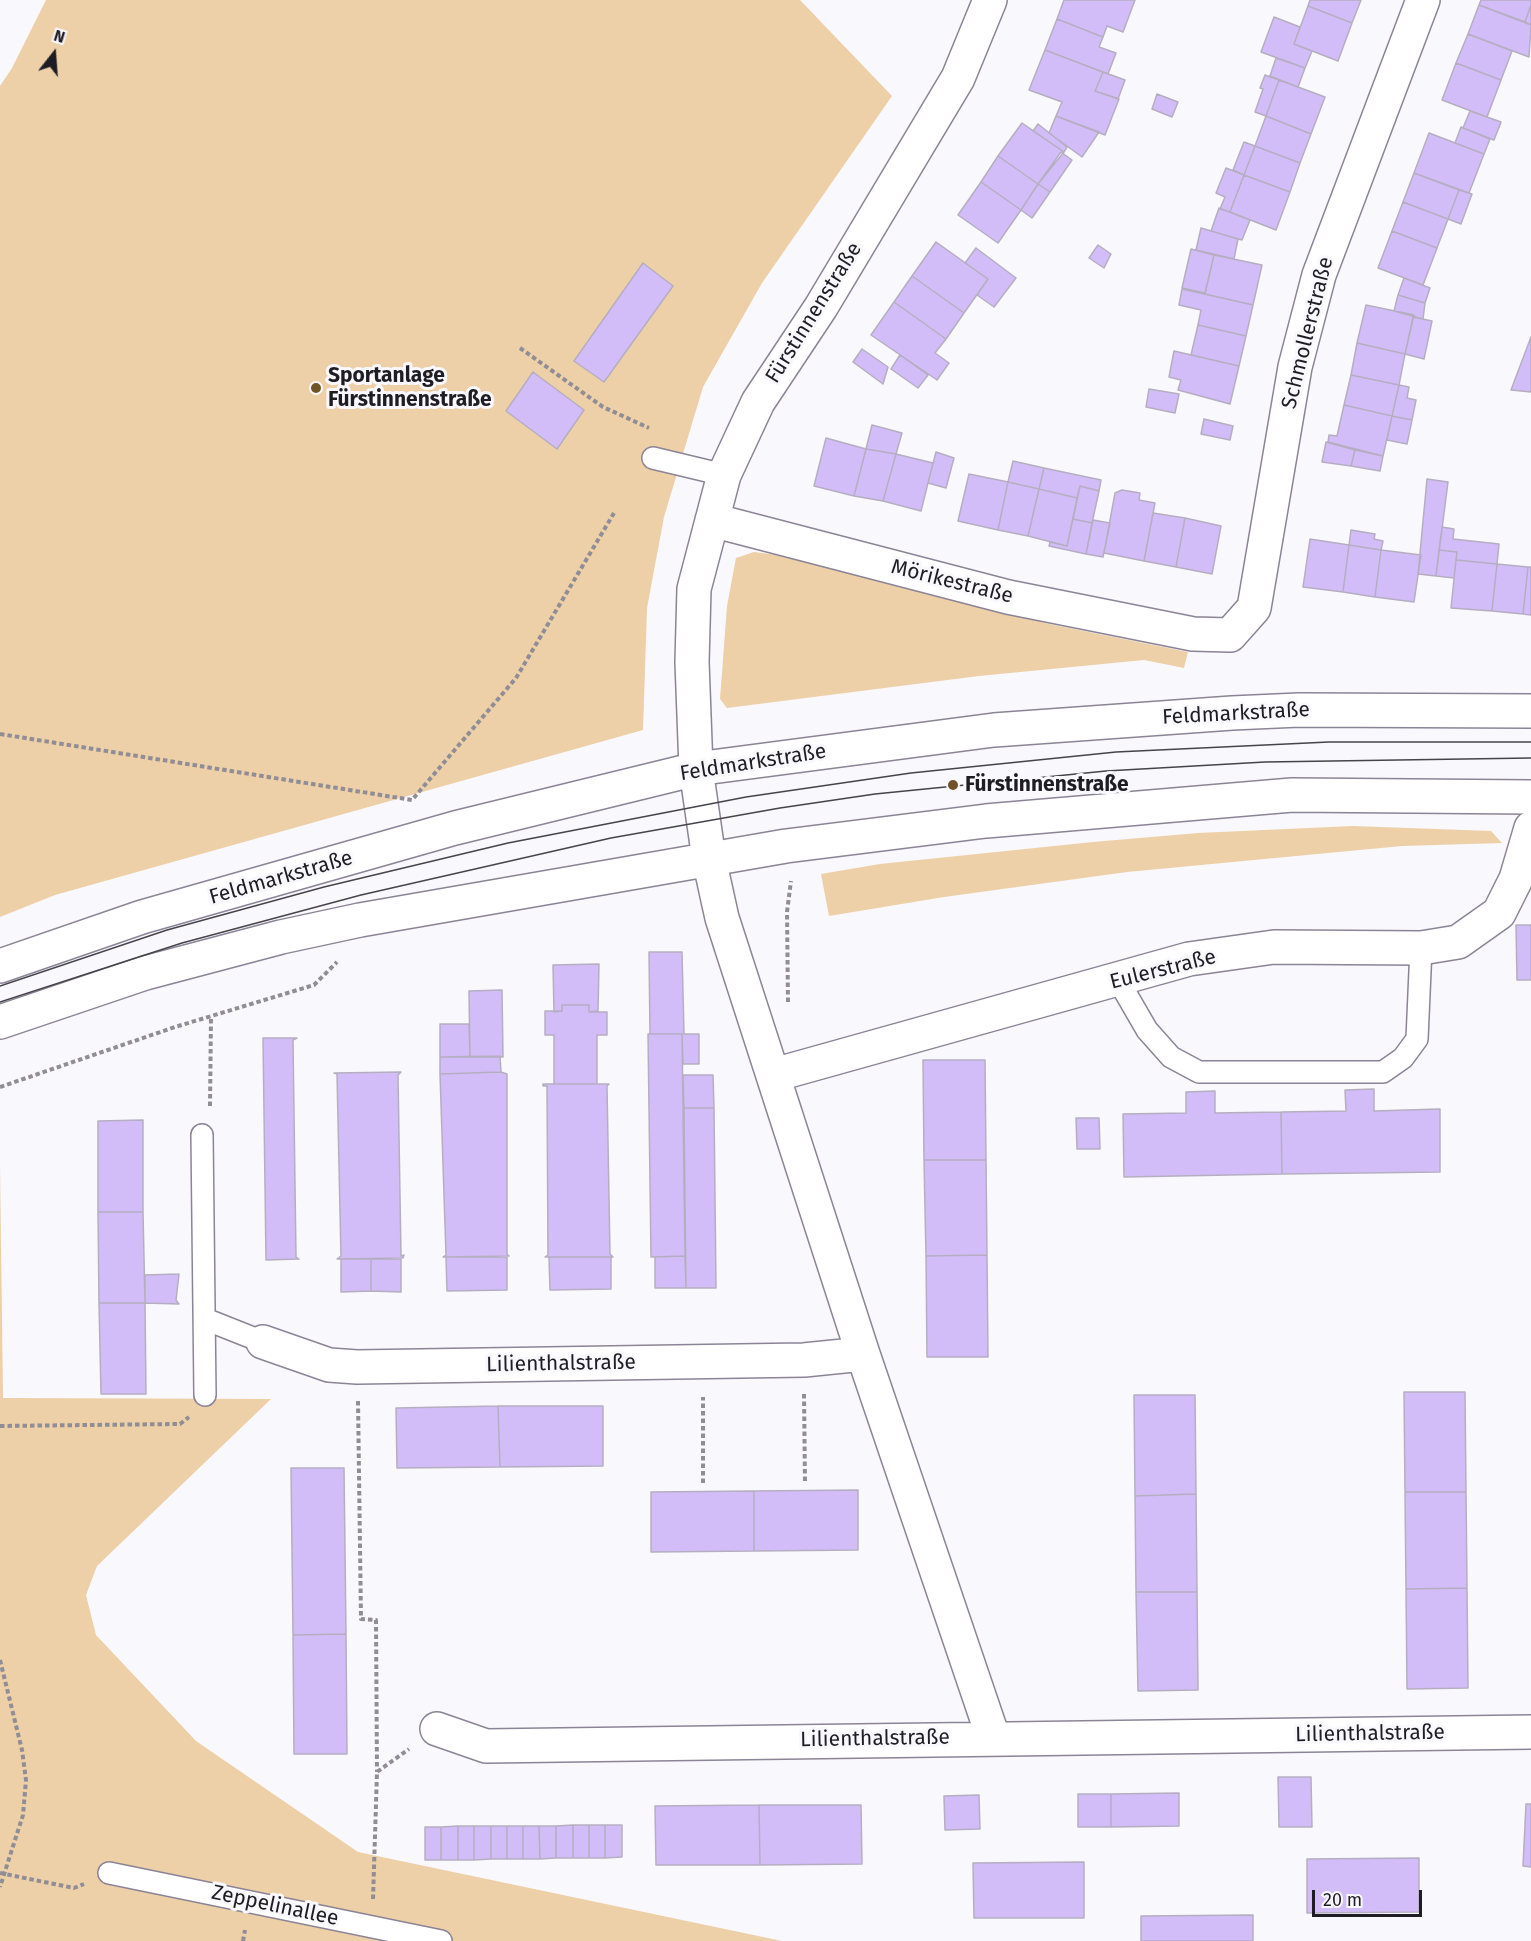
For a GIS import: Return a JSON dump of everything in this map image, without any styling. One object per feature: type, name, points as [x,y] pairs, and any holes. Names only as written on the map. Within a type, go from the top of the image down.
[{"type":"street","name":"Fürstinnenstraße","points":[[710,859],[696,769],[692,662],[694,589],[724,476],[758,402],[820,307],[958,78],[990,0]]},
{"type":"street","name":"Schmollerstraße","points":[[1194,634],[1230,635],[1254,608],[1295,367],[1319,275],[1424,0]]},
{"type":"street","name":"Mörikestraße","points":[[712,520],[1008,597],[1194,634]]},
{"type":"street","name":"Feldmarkstraße","points":[[0,966],[142,917],[455,828],[696,769],[994,730],[1208,715],[1299,710],[1531,711]]},
{"type":"street","points":[[0,1022],[145,974],[281,937],[372,918],[710,859],[986,820],[1292,795],[1531,797]]},
{"type":"street","name":"Eulerstraße","points":[[774,1075],[1189,959],[1274,947],[1421,948],[1458,942],[1499,913],[1516,879],[1531,828]]},
{"type":"street","points":[[710,859],[722,918],[863,1354],[993,1737]]},
{"type":"street","name":"Lilienthalstraße","points":[[263,1342],[329,1365],[357,1367],[804,1360],[863,1354]]},
{"type":"street","name":"Lilienthalstraße","points":[[436,1729],[486,1746],[993,1737],[1531,1732]]},
{"type":"lane","points":[[653,458],[724,476]]},
{"type":"lane","points":[[1118,980],[1147,1030],[1171,1057],[1199,1072],[1383,1072],[1403,1058],[1417,1039],[1421,948]]},
{"type":"lane","points":[[201,1135],[206,1319],[205,1395]]},
{"type":"lane","points":[[206,1319],[263,1342]]},
{"type":"lane","name":"Zeppelinallee","points":[[109,1873],[441,1941]]},
{"type":"path","points":[[520,348],[603,407],[659,433],[653,458]]},
{"type":"path","points":[[0,734],[412,800],[516,678],[614,513]]},
{"type":"path","points":[[788,1011],[787,912],[792,878]]},
{"type":"path","points":[[0,1087],[211,1016],[314,986],[338,961]]},
{"type":"path","points":[[201,1135],[210,1117],[211,1016]]},
{"type":"path","points":[[804,1360],[806,1482]]},
{"type":"path","points":[[703,1483],[704,1362]]},
{"type":"path","points":[[357,1367],[361,1619],[376,1620],[377,1772],[372,1926]]},
{"type":"path","points":[[0,1426],[180,1424],[200,1407],[205,1395]]},
{"type":"path","points":[[0,1660],[22,1750],[26,1780],[23,1815],[2,1873],[0,1887]]},
{"type":"path","points":[[377,1772],[436,1729]]},
{"type":"path","points":[[2,1873],[74,1888],[109,1873]]},
{"type":"shaded area","name":"Sportanlage Fürstinnenstraße","points":[[46,0],[800,0],[892,96],[762,283],[703,387],[664,517],[647,608],[643,730],[55,895],[0,917],[0,86],[12,68]]},
{"type":"shaded area","points":[[754,552],[778,555],[1049,624],[1188,652],[1184,668],[1144,660],[979,676],[727,708],[720,699],[727,606],[736,558]]},
{"type":"shaded area","points":[[1353,826],[1491,831],[1502,843],[1402,846],[1127,872],[944,897],[829,916],[821,874],[880,864],[1093,842],[1198,833]]},
{"type":"shaded area","points":[[0,1164],[3,1398],[271,1399],[97,1566],[86,1595],[96,1635],[196,1741],[358,1852],[782,1941],[0,1941]]},
{"type":"building","points":[[1064,0],[1135,0],[1123,32],[1107,26],[1103,37],[1057,19]]},
{"type":"building","points":[[1310,0],[1361,0],[1352,23],[1308,6]]},
{"type":"building","points":[[1481,0],[1531,0],[1531,5],[1525,22],[1479,5]]},
{"type":"building","points":[[1479,5],[1531,25],[1529,57],[1468,34]]},
{"type":"building","points":[[1531,5],[1531,25],[1525,22]]},
{"type":"building","points":[[1308,6],[1352,23],[1338,61],[1294,44]]},
{"type":"building","points":[[1274,17],[1300,27],[1294,44],[1312,51],[1305,68],[1261,52]]},
{"type":"building","points":[[1057,19],[1103,37],[1099,47],[1116,53],[1108,74],[1045,50]]},
{"type":"building","points":[[1468,34],[1512,51],[1501,80],[1456,63]]},
{"type":"building","points":[[1045,50],[1103,72],[1095,91],[1119,99],[1105,135],[1056,116],[1062,102],[1029,90]]},
{"type":"building","points":[[1276,58],[1305,68],[1298,87],[1270,76]]},
{"type":"building","points":[[1456,63],[1501,80],[1487,117],[1442,100]]},
{"type":"building","points":[[1103,72],[1125,80],[1118,99],[1095,91]]},
{"type":"building","points":[[1265,75],[1279,80],[1266,116],[1255,112]]},
{"type":"building","points":[[1279,80],[1325,97],[1311,134],[1266,116]]},
{"type":"building","points":[[1157,94],[1178,102],[1172,117],[1152,109]]},
{"type":"building","points":[[1470,111],[1501,122],[1494,140],[1463,128]]},
{"type":"building","points":[[1056,116],[1099,132],[1082,157],[1049,133]]},
{"type":"building","points":[[1266,116],[1311,134],[1300,163],[1255,146]]},
{"type":"building","points":[[1022,123],[1064,152],[1038,184],[998,156]]},
{"type":"building","points":[[1038,124],[1067,147],[1064,152],[1033,131]]},
{"type":"building","points":[[1461,127],[1490,139],[1484,154],[1455,143]]},
{"type":"building","points":[[1429,133],[1484,154],[1469,193],[1414,173]]},
{"type":"building","points":[[1244,142],[1255,146],[1244,175],[1233,170]]},
{"type":"building","points":[[1255,146],[1300,163],[1290,192],[1244,175]]},
{"type":"building","points":[[1061,152],[1072,160],[1050,192],[1038,184]]},
{"type":"building","points":[[998,156],[1038,184],[1021,210],[981,182]]},
{"type":"building","points":[[1226,168],[1244,175],[1230,212],[1220,209],[1225,197],[1216,193]]},
{"type":"building","points":[[1414,173],[1459,190],[1448,219],[1403,202]]},
{"type":"building","points":[[1244,175],[1290,192],[1276,230],[1230,212]]},
{"type":"building","points":[[981,182],[1021,210],[998,243],[958,215]]},
{"type":"building","points":[[1038,184],[1050,192],[1032,218],[1021,210]]},
{"type":"building","points":[[1459,190],[1472,194],[1461,224],[1448,219]]},
{"type":"building","points":[[1403,202],[1448,219],[1437,248],[1392,231]]},
{"type":"building","points":[[1219,208],[1250,220],[1242,240],[1211,231]]},
{"type":"building","points":[[1201,228],[1238,239],[1234,259],[1196,250]]},
{"type":"building","points":[[1392,231],[1437,248],[1423,285],[1378,268]]},
{"type":"building","points":[[936,242],[988,279],[964,313],[912,276]]},
{"type":"building","points":[[1098,245],[1111,254],[1104,268],[1089,258]]},
{"type":"building","points":[[976,248],[1016,278],[994,307],[977,295],[988,279],[965,263]]},
{"type":"building","points":[[1191,249],[1214,255],[1205,293],[1182,288]]},
{"type":"building","points":[[1214,255],[1262,265],[1253,305],[1205,294]]},
{"type":"building","points":[[643,263],[673,286],[604,382],[574,361]]},
{"type":"building","points":[[912,276],[964,313],[946,339],[894,302]]},
{"type":"building","points":[[1404,278],[1430,288],[1425,303],[1398,295]]},
{"type":"building","points":[[1182,289],[1253,305],[1246,336],[1198,325],[1201,310],[1179,305]]},
{"type":"building","points":[[1398,295],[1425,303],[1423,319],[1394,311]]},
{"type":"building","points":[[894,302],[946,339],[935,353],[949,363],[937,380],[871,335]]},
{"type":"building","points":[[1366,305],[1414,315],[1405,354],[1357,343]]},
{"type":"building","points":[[1413,317],[1432,321],[1424,359],[1405,354]]},
{"type":"building","points":[[1198,325],[1246,336],[1239,366],[1191,355]]},
{"type":"building","points":[[1531,337],[1531,392],[1511,390]]},
{"type":"building","points":[[1357,343],[1405,354],[1399,385],[1351,375]]},
{"type":"building","points":[[862,349],[888,367],[883,384],[853,362]]},
{"type":"building","points":[[1174,351],[1239,366],[1230,404],[1178,390],[1181,380],[1169,377]]},
{"type":"building","points":[[900,355],[928,375],[918,388],[891,369]]},
{"type":"building","points":[[533,372],[584,410],[557,449],[506,411]]},
{"type":"building","points":[[1351,375],[1399,385],[1392,416],[1344,405]]},
{"type":"building","points":[[1399,385],[1409,387],[1407,398],[1416,400],[1412,420],[1392,416]]},
{"type":"building","points":[[1149,389],[1179,394],[1175,413],[1146,407]]},
{"type":"building","points":[[1344,405],[1392,416],[1383,456],[1328,442],[1329,435],[1337,436]]},
{"type":"building","points":[[1392,416],[1412,420],[1407,444],[1387,440]]},
{"type":"building","points":[[1204,419],[1233,426],[1230,440],[1201,434]]},
{"type":"building","points":[[872,425],[902,433],[896,454],[866,449]]},
{"type":"building","points":[[826,438],[866,449],[854,496],[814,486]]},
{"type":"building","points":[[1326,442],[1355,450],[1351,466],[1322,462]]},
{"type":"building","points":[[866,449],[896,454],[883,501],[854,496]]},
{"type":"building","points":[[1355,450],[1383,456],[1380,471],[1351,466]]},
{"type":"building","points":[[936,452],[954,458],[946,488],[928,483]]},
{"type":"building","points":[[896,454],[933,463],[921,511],[883,501]]},
{"type":"building","points":[[1013,461],[1044,468],[1039,489],[1008,482]]},
{"type":"building","points":[[1044,468],[1101,480],[1099,491],[1080,486],[1077,498],[1039,489]]},
{"type":"building","points":[[969,474],[1008,482],[998,530],[958,521]]},
{"type":"building","points":[[1427,479],[1448,482],[1436,576],[1418,574]]},
{"type":"building","points":[[1008,482],[1039,489],[1028,536],[998,530]]},
{"type":"building","points":[[1080,486],[1099,491],[1092,523],[1073,519]]},
{"type":"building","points":[[1039,489],[1077,498],[1067,546],[1028,536]]},
{"type":"building","points":[[1122,490],[1140,493],[1139,500],[1155,503],[1144,561],[1104,553],[1115,493]]},
{"type":"building","points":[[1153,513],[1185,518],[1176,567],[1144,561]]},
{"type":"building","points":[[1185,518],[1221,526],[1212,574],[1176,567]]},
{"type":"building","points":[[1073,519],[1092,523],[1086,554],[1049,546],[1050,542],[1067,546]]},
{"type":"building","points":[[1093,520],[1110,523],[1103,557],[1086,554]]},
{"type":"building","points":[[1442,527],[1454,529],[1453,539],[1499,544],[1497,564],[1456,560],[1457,552],[1439,550]]},
{"type":"building","points":[[1351,530],[1375,534],[1374,539],[1383,541],[1381,550],[1349,545]]},
{"type":"building","points":[[1310,539],[1349,545],[1343,592],[1303,587]]},
{"type":"building","points":[[1349,545],[1381,550],[1375,597],[1343,592]]},
{"type":"building","points":[[1381,550],[1421,555],[1414,602],[1375,597]]},
{"type":"building","points":[[1439,550],[1457,552],[1454,578],[1436,576]]},
{"type":"building","points":[[1456,560],[1497,564],[1492,611],[1451,608]]},
{"type":"building","points":[[1497,564],[1528,567],[1523,614],[1492,611]]},
{"type":"building","points":[[1528,567],[1531,567],[1531,615],[1523,614]]},
{"type":"building","points":[[1516,925],[1531,925],[1531,980],[1517,980]]},
{"type":"building","points":[[649,952],[682,952],[684,1034],[650,1034]]},
{"type":"building","points":[[599,964],[598,1011],[589,1012],[589,1005],[562,1005],[562,1011],[554,1012],[553,965]]},
{"type":"building","points":[[502,990],[503,1057],[470,1057],[469,991]]},
{"type":"building","points":[[562,1005],[589,1005],[589,1012],[607,1012],[607,1035],[597,1035],[597,1084],[554,1084],[554,1035],[545,1035],[545,1011],[562,1011]]},
{"type":"building","points":[[440,1024],[469,1024],[470,1057],[440,1057]]},
{"type":"building","points":[[648,1034],[682,1034],[685,1256],[651,1257]]},
{"type":"building","points":[[682,1034],[699,1034],[699,1064],[683,1064]]},
{"type":"building","points":[[263,1038],[297,1038],[293,1040],[296,1257],[299,1259],[266,1260]]},
{"type":"building","points":[[500,1056],[501,1072],[440,1074],[440,1057]]},
{"type":"building","points":[[923,1060],[985,1060],[986,1160],[924,1160]]},
{"type":"building","points":[[401,1072],[398,1075],[401,1256],[404,1255],[403,1258],[337,1259],[341,1256],[337,1074],[334,1073]]},
{"type":"building","points":[[501,1072],[507,1074],[507,1254],[509,1256],[443,1257],[446,1255],[440,1074]]},
{"type":"building","points":[[683,1075],[713,1075],[714,1108],[684,1108]]},
{"type":"building","points":[[543,1084],[609,1084],[607,1086],[610,1254],[613,1257],[545,1257],[548,1255],[547,1086]]},
{"type":"building","points":[[1374,1089],[1374,1111],[1440,1109],[1440,1172],[1282,1174],[1281,1112],[1346,1111],[1345,1090]]},
{"type":"building","points":[[1215,1091],[1215,1113],[1281,1112],[1282,1174],[1124,1177],[1123,1114],[1186,1113],[1186,1092]]},
{"type":"building","points":[[684,1108],[714,1108],[716,1288],[686,1288]]},
{"type":"building","points":[[1076,1118],[1099,1118],[1100,1149],[1077,1149]]},
{"type":"building","points":[[143,1120],[143,1212],[98,1212],[98,1121]]},
{"type":"building","points":[[924,1160],[986,1160],[987,1255],[926,1256]]},
{"type":"building","points":[[98,1212],[143,1212],[145,1303],[99,1303]]},
{"type":"building","points":[[987,1255],[988,1357],[927,1357],[926,1256]]},
{"type":"building","points":[[685,1256],[686,1288],[655,1288],[655,1257]]},
{"type":"building","points":[[446,1257],[507,1257],[507,1290],[447,1291]]},
{"type":"building","points":[[549,1257],[611,1257],[611,1289],[550,1290]]},
{"type":"building","points":[[341,1259],[371,1259],[371,1291],[341,1292]]},
{"type":"building","points":[[371,1259],[401,1259],[401,1292],[371,1291]]},
{"type":"building","points":[[179,1274],[176,1300],[179,1304],[145,1303],[145,1275]]},
{"type":"building","points":[[99,1303],[145,1303],[146,1394],[101,1394]]},
{"type":"building","points":[[1404,1392],[1465,1392],[1466,1492],[1405,1492]]},
{"type":"building","points":[[1134,1395],[1195,1395],[1196,1494],[1135,1496]]},
{"type":"building","points":[[498,1406],[500,1467],[397,1468],[396,1408]]},
{"type":"building","points":[[498,1406],[603,1406],[603,1466],[500,1467]]},
{"type":"building","points":[[291,1468],[344,1468],[346,1634],[293,1635]]},
{"type":"building","points":[[858,1490],[858,1550],[754,1551],[754,1491]]},
{"type":"building","points":[[754,1491],[754,1551],[651,1552],[651,1492]]},
{"type":"building","points":[[1405,1492],[1466,1492],[1467,1588],[1406,1589]]},
{"type":"building","points":[[1196,1494],[1197,1592],[1136,1592],[1135,1496]]},
{"type":"building","points":[[1467,1588],[1468,1688],[1407,1689],[1406,1589]]},
{"type":"building","points":[[1136,1592],[1197,1592],[1198,1690],[1138,1691]]},
{"type":"building","points":[[346,1634],[347,1754],[294,1754],[293,1635]]},
{"type":"building","points":[[1278,1777],[1311,1777],[1312,1827],[1279,1827]]},
{"type":"building","points":[[1179,1793],[1179,1826],[1111,1827],[1111,1794]]},
{"type":"building","points":[[1078,1794],[1111,1794],[1111,1827],[1078,1827]]},
{"type":"building","points":[[979,1795],[980,1829],[945,1830],[944,1796]]},
{"type":"building","points":[[1526,1804],[1531,1804],[1531,1867],[1523,1866]]},
{"type":"building","points":[[759,1805],[861,1805],[862,1864],[760,1865]]},
{"type":"building","points":[[759,1805],[760,1865],[656,1865],[655,1806]]},
{"type":"building","points":[[573,1825],[589,1825],[589,1858],[573,1858]]},
{"type":"building","points":[[573,1825],[573,1858],[556,1858],[556,1826]]},
{"type":"building","points":[[589,1825],[605,1825],[605,1858],[589,1858]]},
{"type":"building","points":[[605,1825],[622,1825],[622,1857],[605,1858]]},
{"type":"building","points":[[458,1826],[474,1826],[474,1860],[458,1860]]},
{"type":"building","points":[[458,1826],[458,1860],[441,1860],[441,1827]]},
{"type":"building","points":[[474,1826],[491,1826],[491,1859],[474,1860]]},
{"type":"building","points":[[491,1826],[507,1826],[507,1859],[491,1859]]},
{"type":"building","points":[[507,1826],[523,1826],[523,1859],[507,1859]]},
{"type":"building","points":[[523,1826],[539,1826],[540,1859],[523,1859]]},
{"type":"building","points":[[539,1826],[556,1826],[556,1858],[540,1859]]},
{"type":"building","points":[[425,1827],[441,1827],[441,1860],[425,1860]]},
{"type":"building","points":[[1419,1858],[1419,1912],[1307,1913],[1307,1859]]},
{"type":"building","points":[[1084,1862],[1084,1918],[974,1918],[973,1863]]},
{"type":"building","points":[[1253,1915],[1253,1941],[1141,1941],[1141,1916]]},
{"type":"tram line","points":[[0,986],[167,930],[324,887],[508,843],[746,797],[911,773],[1116,752],[1329,742],[1531,742]]},
{"type":"tram line","points":[[0,1002],[182,943],[361,895],[611,838],[780,808],[875,794],[1106,771],[1265,762],[1531,758]]},
{"type":"place","name":"Sportanlage Fürstinnenstraße","points":[[316,388]]},
{"type":"place","name":"Fürstinnenstraße","points":[[953,785]]}]
